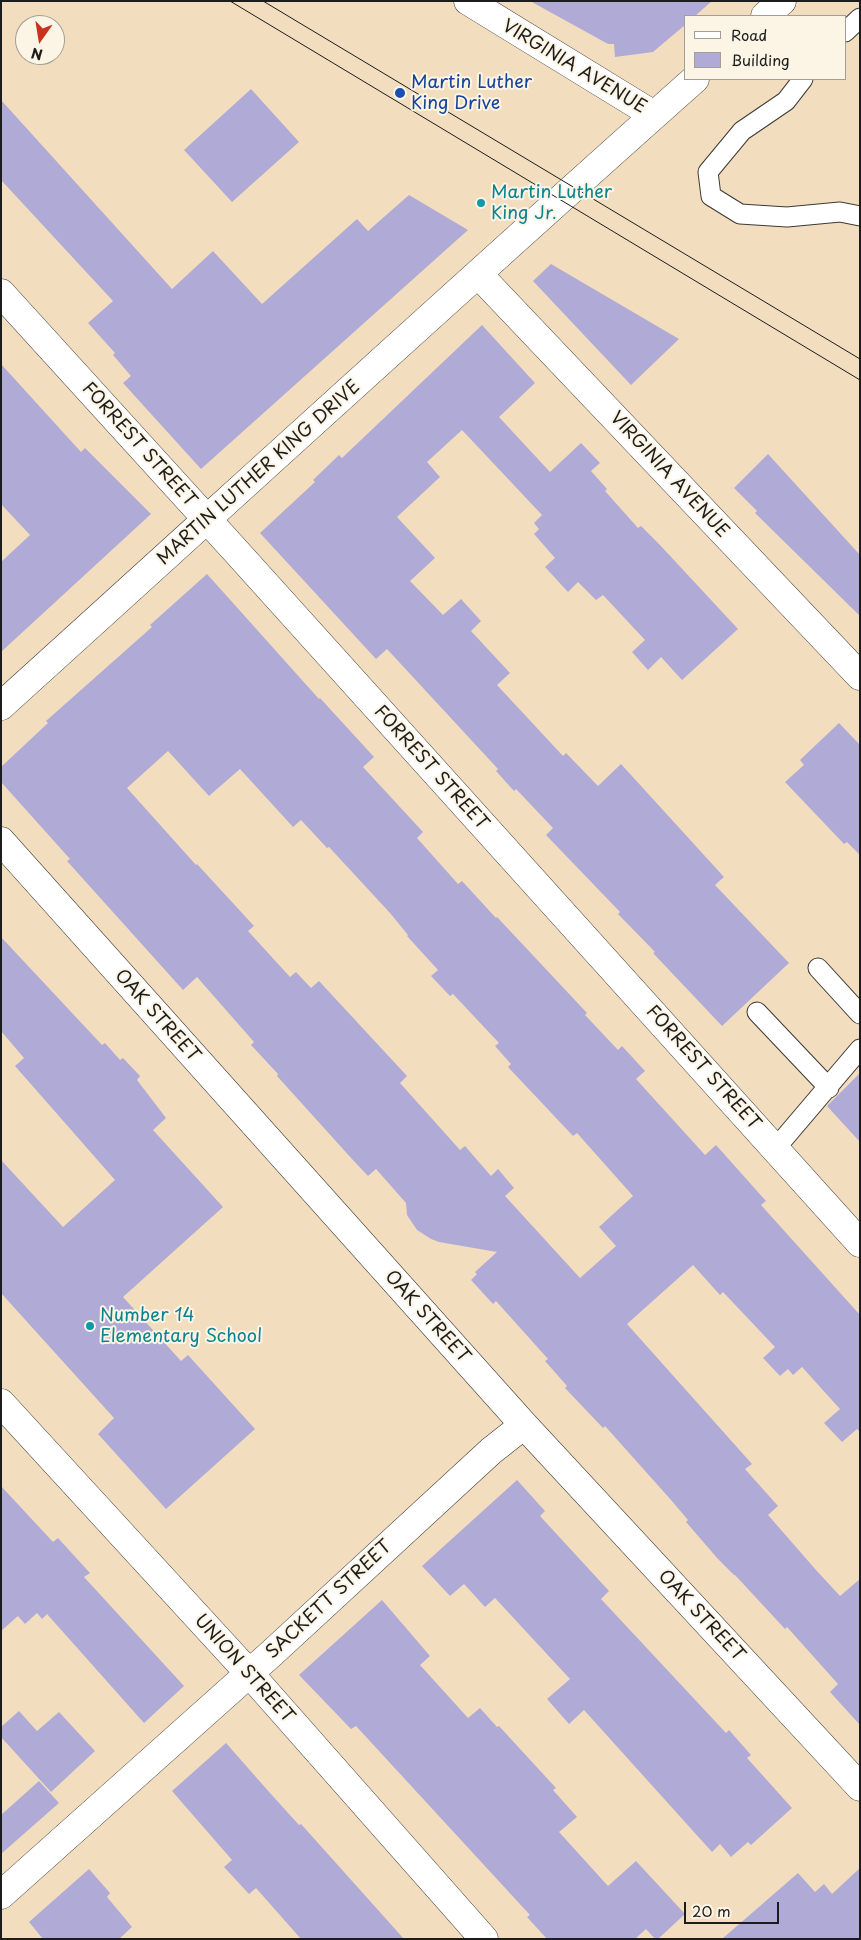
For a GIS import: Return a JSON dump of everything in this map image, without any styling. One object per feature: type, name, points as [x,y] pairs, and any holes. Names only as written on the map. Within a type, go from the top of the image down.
[{"type":"street","name":"VIRGINIA AVENUE","points":[[468,1],[654,116]]},
{"type":"street","points":[[766,15],[782,1]]},
{"type":"street","name":"MARTIN LUTHER KING DRIVE","points":[[1,706],[479,275],[572,187],[694,80]]},
{"type":"street","name":"VIRGINIA AVENUE","points":[[479,275],[860,676]]},
{"type":"street","name":"FORREST STREET","points":[[1,293],[860,1243]]},
{"type":"street","name":"OAK STREET","points":[[1,841],[524,1425],[860,1788]]},
{"type":"street","name":"UNION STREET","points":[[1,1403],[249,1673],[484,1939]]},
{"type":"street","name":"SACKETT STREET","points":[[1,1895],[249,1673],[491,1451],[524,1425]]},
{"type":"lane","points":[[846,31],[860,18]]},
{"type":"lane","points":[[802,80],[786,101],[742,131],[708,172],[711,196],[740,214],[788,216],[840,212],[860,216]]},
{"type":"lane","points":[[818,968],[860,1014]]},
{"type":"lane","points":[[757,1012],[829,1088]]},
{"type":"lane","points":[[775,1149],[829,1088],[860,1049]]},
{"type":"building","points":[[530,1],[712,1],[696,15],[684,15],[684,26],[653,52],[615,57],[614,44],[608,44]]},
{"type":"building","points":[[251,89],[299,142],[232,202],[184,150]]},
{"type":"building","points":[[1,100],[172,289],[213,251],[262,304],[357,219],[368,231],[409,195],[468,230],[201,469],[123,383],[131,376],[113,355],[115,353],[88,323],[113,301],[1,180]]},
{"type":"building","points":[[551,264],[679,339],[631,385],[533,281]]},
{"type":"building","points":[[482,325],[535,383],[499,417],[550,472],[581,443],[600,463],[591,471],[607,489],[605,491],[638,528],[641,526],[660,545],[738,629],[682,680],[661,657],[648,670],[632,652],[645,640],[603,595],[596,600],[578,582],[568,592],[545,567],[555,558],[534,534],[539,529],[534,523],[542,515],[462,430],[427,462],[440,477],[397,517],[435,558],[410,581],[443,615],[461,599],[481,621],[471,631],[510,673],[497,685],[563,756],[566,753],[598,786],[621,764],[724,877],[715,885],[789,963],[722,1026],[618,914],[620,912],[546,835],[553,828],[516,789],[514,791],[496,771],[498,769],[387,649],[376,659],[260,533],[315,482],[313,480],[339,455],[342,458]]},
{"type":"building","points":[[1,364],[81,452],[85,448],[151,514],[1,652],[1,562],[30,535],[1,504]]},
{"type":"building","points":[[768,454],[860,555],[860,616],[755,513],[757,511],[734,488]]},
{"type":"building","points":[[207,574],[319,699],[374,757],[363,767],[423,832],[417,838],[458,884],[462,881],[497,917],[587,1013],[585,1015],[618,1050],[622,1046],[645,1071],[636,1079],[705,1155],[716,1145],[766,1201],[761,1205],[860,1315],[860,1432],[857,1429],[842,1442],[824,1423],[840,1409],[802,1367],[793,1375],[788,1369],[780,1376],[763,1358],[775,1347],[723,1292],[720,1295],[693,1265],[627,1324],[752,1464],[745,1469],[778,1506],[768,1515],[816,1570],[840,1596],[860,1579],[860,1725],[830,1692],[838,1684],[787,1627],[785,1629],[718,1559],[686,1522],[688,1520],[605,1426],[603,1428],[565,1388],[567,1386],[545,1361],[548,1359],[496,1301],[493,1304],[471,1280],[477,1274],[475,1272],[497,1252],[439,1242],[417,1230],[407,1215],[406,1203],[376,1169],[368,1176],[352,1159],[277,1076],[278,1074],[251,1045],[254,1042],[197,977],[183,990],[67,861],[70,859],[1,782],[1,767],[48,723],[46,721],[152,627],[150,625]],"holes":[[[168,751],[209,796],[240,769],[293,827],[301,820],[327,848],[329,847],[390,913],[407,936],[438,970],[431,976],[450,996],[453,994],[499,1043],[495,1046],[511,1064],[508,1067],[573,1136],[577,1133],[633,1196],[599,1227],[616,1246],[580,1278],[505,1196],[514,1188],[498,1169],[491,1176],[465,1146],[460,1150],[400,1083],[407,1076],[319,981],[311,988],[296,972],[290,977],[248,931],[254,926],[127,788]]]},
{"type":"building","points":[[839,723],[860,745],[860,855],[847,842],[844,844],[785,782],[804,765],[800,760]]},
{"type":"building","name":"Number 14 Elementary School","points":[[1,937],[102,1045],[105,1043],[120,1060],[123,1058],[140,1076],[137,1080],[166,1118],[153,1130],[223,1207],[123,1297],[181,1361],[188,1355],[255,1429],[166,1509],[98,1434],[114,1418],[1,1293],[1,1160],[63,1227],[115,1180],[15,1066],[24,1058],[1,1031]]},
{"type":"building","points":[[860,1073],[860,1142],[827,1106]]},
{"type":"building","points":[[517,1480],[545,1511],[540,1516],[609,1591],[601,1599],[726,1733],[729,1730],[751,1755],[747,1758],[792,1808],[751,1845],[748,1842],[731,1857],[720,1844],[712,1852],[584,1710],[569,1724],[547,1699],[570,1679],[495,1598],[485,1607],[464,1584],[450,1596],[422,1566]]},
{"type":"building","points":[[1,1486],[53,1542],[58,1538],[90,1573],[84,1577],[184,1686],[144,1723],[47,1614],[42,1619],[37,1613],[25,1624],[18,1616],[1,1631]]},
{"type":"building","points":[[382,1600],[430,1656],[420,1665],[468,1718],[480,1708],[556,1788],[553,1790],[577,1817],[559,1832],[608,1886],[636,1861],[685,1914],[658,1939],[655,1939],[646,1929],[635,1939],[547,1939],[527,1917],[530,1915],[356,1726],[351,1729],[299,1675]]},
{"type":"building","points":[[19,1711],[37,1731],[59,1712],[95,1751],[51,1792],[1,1737],[1,1727]]},
{"type":"building","points":[[226,1743],[404,1939],[301,1939],[256,1888],[249,1894],[224,1867],[232,1860],[172,1791]]},
{"type":"building","points":[[39,1781],[59,1803],[1,1854],[1,1815]]},
{"type":"building","points":[[860,1868],[860,1939],[722,1939],[798,1873],[815,1892],[824,1884],[832,1894]]},
{"type":"building","points":[[89,1869],[110,1893],[107,1897],[132,1927],[119,1939],[43,1939],[29,1922]]},
{"type":"tram line","points":[[230,1],[860,380]]},
{"type":"tram line","points":[[263,1],[860,359]]},
{"type":"place","name":"Martin Luther King Drive","points":[[400,93]]},
{"type":"place","name":"Martin Luther King Jr.","points":[[481,203]]},
{"type":"place","name":"Number 14 Elementary School","points":[[90,1326]]}]
